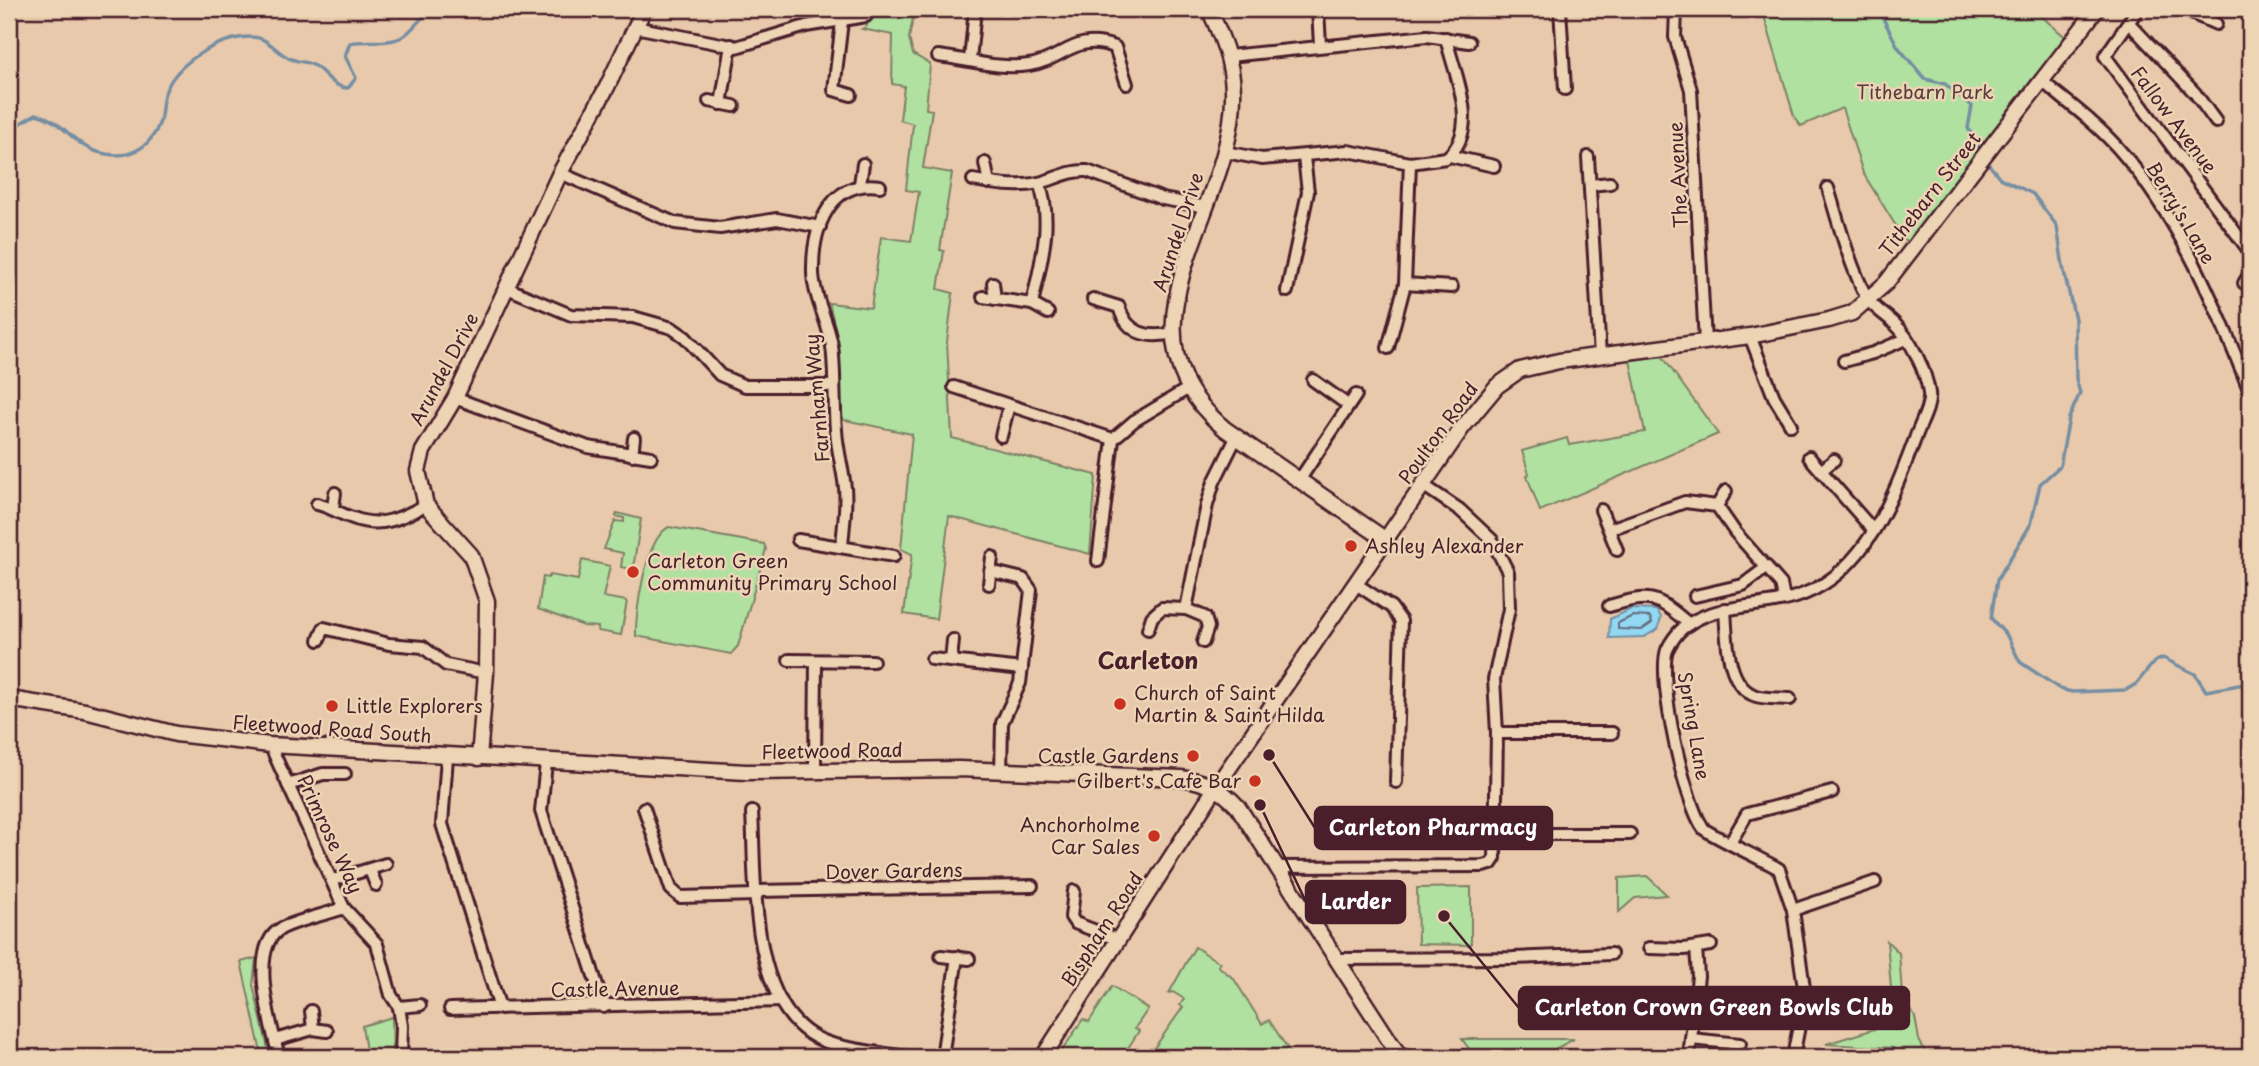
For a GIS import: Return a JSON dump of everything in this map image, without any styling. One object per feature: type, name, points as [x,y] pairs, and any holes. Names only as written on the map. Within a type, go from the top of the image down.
[{"type":"main road","name":"Arundel Drive","points":[[426,505],[418,471],[423,451],[455,398],[560,173],[607,87],[644,9]]},
{"type":"main road","name":"Arundel Drive","points":[[1209,9],[1228,56],[1233,91],[1225,152],[1175,298],[1176,352],[1189,388],[1211,418],[1385,540]]},
{"type":"main road","name":"Tithebarn Street","points":[[1868,300],[1886,283],[2097,9]]},
{"type":"main road","name":"Poulton Road","points":[[1216,786],[1462,428],[1506,378],[1520,370],[1559,361],[1750,336],[1846,316],[1868,300]]},
{"type":"main road","points":[[426,505],[464,545],[482,580],[488,615],[479,758]]},
{"type":"main road","name":"Fleetwood Road South","points":[[9,699],[85,711],[176,734],[270,745],[447,757]]},
{"type":"main road","name":"Fleetwood Road","points":[[447,757],[746,772],[815,769],[1181,778],[1216,786]]},
{"type":"main road","points":[[1216,786],[1238,807],[1400,1057]]},
{"type":"main road","name":"Bispham Road","points":[[1043,1057],[1216,786]]},
{"type":"street","points":[[970,60],[975,9]]},
{"type":"street","points":[[1318,9],[1320,45]]},
{"type":"street","points":[[1560,9],[1565,89]]},
{"type":"street","name":"The Avenue","points":[[1676,9],[1675,37],[1690,90],[1705,342]]},
{"type":"street","name":"Fallow Avenue","points":[[2138,9],[2105,56],[2250,252]]},
{"type":"street","points":[[2182,9],[2216,24]]},
{"type":"street","points":[[635,27],[731,45],[745,45],[806,26],[866,16]]},
{"type":"street","points":[[842,21],[834,90],[851,95]]},
{"type":"street","points":[[2128,22],[2195,93],[2217,122]]},
{"type":"street","points":[[1228,56],[1427,36],[1469,42]]},
{"type":"street","points":[[1225,152],[1262,159],[1348,151],[1410,163],[1436,161],[1450,156],[1462,141],[1464,117],[1446,38]]},
{"type":"street","points":[[937,56],[1008,66],[1032,65],[1088,41],[1120,44],[1127,84]]},
{"type":"street","points":[[721,104],[731,45]]},
{"type":"street","points":[[1564,70],[1577,70]]},
{"type":"street","name":"Berry's Lane","points":[[2042,81],[2095,124],[2141,176],[2198,274],[2250,392]]},
{"type":"street","points":[[709,101],[734,106]]},
{"type":"street","points":[[1450,156],[1494,166]]},
{"type":"street","points":[[1287,291],[1299,269],[1308,192],[1304,157]]},
{"type":"street","points":[[1588,157],[1600,356]]},
{"type":"street","points":[[985,163],[989,183]]},
{"type":"street","points":[[1388,348],[1405,284],[1410,163]]},
{"type":"street","points":[[863,164],[860,184],[880,186]]},
{"type":"street","points":[[973,180],[1011,186],[1039,183],[1076,170],[1087,171],[1163,199],[1206,206]]},
{"type":"street","points":[[560,173],[675,223],[720,228],[778,219],[820,227]]},
{"type":"street","points":[[1032,304],[1045,239],[1046,206],[1039,183]]},
{"type":"street","points":[[1590,184],[1610,183]]},
{"type":"street","name":"Farnham Way","points":[[842,547],[846,490],[838,451],[831,330],[813,273],[820,227],[828,207],[841,194],[860,184]]},
{"type":"street","points":[[1828,188],[1845,243],[1868,300]]},
{"type":"street","points":[[993,283],[995,299]]},
{"type":"street","points":[[1405,284],[1452,287]]},
{"type":"street","points":[[507,288],[571,315],[633,317],[672,328],[685,337],[720,375],[745,386],[834,386]]},
{"type":"street","points":[[983,297],[1032,304],[1048,313]]},
{"type":"street","points":[[1093,299],[1119,307],[1122,320],[1131,329],[1161,336],[1174,333]]},
{"type":"street","name":"Spring Lane","points":[[1793,1057],[1805,995],[1793,910],[1779,869],[1706,832],[1692,809],[1676,746],[1665,682],[1667,650],[1680,631],[1689,624],[1724,609],[1803,594],[1826,582],[1852,559],[1873,530],[1893,494],[1930,395],[1918,359],[1906,339],[1896,324],[1868,300]]},
{"type":"street","points":[[1396,321],[1406,329]]},
{"type":"street","points":[[1750,336],[1774,397],[1791,425]]},
{"type":"street","points":[[1844,361],[1873,353],[1906,339]]},
{"type":"street","points":[[1312,380],[1348,405]]},
{"type":"street","points":[[954,387],[1113,439]]},
{"type":"street","points":[[1098,561],[1113,439],[1134,421],[1189,388]]},
{"type":"street","points":[[1300,479],[1356,395]]},
{"type":"street","points":[[455,398],[588,447],[651,457]]},
{"type":"street","points":[[1001,436],[1009,405]]},
{"type":"street","points":[[632,455],[634,438]]},
{"type":"street","points":[[1186,609],[1207,505],[1214,482],[1236,438]]},
{"type":"street","points":[[1809,457],[1873,530]]},
{"type":"street","points":[[1821,471],[1834,460]]},
{"type":"street","points":[[1276,867],[1483,866],[1491,864],[1495,858],[1497,733],[1494,679],[1508,609],[1508,572],[1492,540],[1460,510],[1423,485]]},
{"type":"street","points":[[1717,506],[1726,491]]},
{"type":"street","points":[[332,508],[335,493]]},
{"type":"street","points":[[1610,529],[1685,502],[1717,506],[1735,532],[1781,584],[1784,599]]},
{"type":"street","points":[[317,504],[353,518],[382,524],[398,520],[426,505]]},
{"type":"street","points":[[1601,510],[1616,550]]},
{"type":"street","points":[[798,540],[894,556]]},
{"type":"street","points":[[989,584],[992,557]]},
{"type":"street","points":[[1695,596],[1743,585],[1768,567]]},
{"type":"street","points":[[990,571],[1018,577],[1030,584],[1031,596],[1022,670],[1002,723],[1001,772]]},
{"type":"street","points":[[1356,584],[1391,607],[1401,621],[1396,782]]},
{"type":"street","points":[[1609,606],[1644,596],[1666,604],[1689,624]]},
{"type":"street","points":[[1148,629],[1152,617],[1161,608],[1186,609],[1205,617],[1208,627],[1203,642]]},
{"type":"street","points":[[1724,609],[1733,671],[1741,685],[1754,695],[1790,699]]},
{"type":"street","points":[[313,622],[324,628],[388,644],[423,647],[446,665],[486,673]]},
{"type":"street","points":[[319,640],[324,628]]},
{"type":"street","points":[[951,661],[953,640]]},
{"type":"street","points":[[932,659],[1022,670]]},
{"type":"street","points":[[789,660],[873,661]]},
{"type":"street","points":[[815,769],[816,661]]},
{"type":"street","points":[[1497,733],[1612,733]]},
{"type":"street","name":"Primrose Way","points":[[270,745],[344,908],[377,944],[391,995],[399,1007],[402,1026],[401,1057]]},
{"type":"street","points":[[447,757],[442,824],[500,1008]]},
{"type":"street","points":[[546,763],[541,811],[604,1007]]},
{"type":"street","points":[[288,785],[323,774],[345,774]]},
{"type":"street","points":[[1730,843],[1747,814],[1832,792]]},
{"type":"street","name":"Dover Gardens","points":[[644,808],[671,889],[680,897],[1032,886]]},
{"type":"street","points":[[752,812],[762,955],[781,1001],[797,1024],[828,1043],[861,1053],[909,1057]]},
{"type":"street","points":[[1496,834],[1630,834]]},
{"type":"street","points":[[332,880],[386,864]]},
{"type":"street","points":[[369,870],[376,885]]},
{"type":"street","points":[[1793,910],[1875,882]]},
{"type":"street","points":[[1073,891],[1071,917],[1075,923],[1119,940]]},
{"type":"street","points":[[279,1057],[262,965],[272,936],[280,929],[344,908]]},
{"type":"street","points":[[1649,948],[1696,948],[1711,945]]},
{"type":"street","points":[[1689,1057],[1698,976],[1696,948]]},
{"type":"street","points":[[1337,959],[1513,958],[1611,954]]},
{"type":"street","points":[[941,956],[963,958],[942,1057]]},
{"type":"street","points":[[1805,995],[1821,999],[1888,1001]]},
{"type":"street","name":"Castle Avenue","points":[[450,1009],[781,1001]]},
{"type":"street","points":[[399,1007],[420,1004]]},
{"type":"street","points":[[311,1011],[313,1029]]},
{"type":"street","points":[[275,1040],[313,1029],[327,1031]]},
{"type":"street","points":[[1691,1040],[1740,1044]]},
{"type":"green space","points":[[915,9],[909,38],[913,54],[930,64],[926,109],[932,110],[923,168],[952,173],[940,250],[944,251],[938,289],[953,293],[947,342],[952,438],[1096,475],[1090,554],[949,516],[936,619],[904,614],[912,554],[901,549],[912,434],[840,419],[836,331],[829,303],[871,308],[881,237],[911,241],[919,192],[906,190],[913,124],[900,120],[904,86],[892,84],[893,35],[862,29],[867,26],[869,10]]},
{"type":"green space","name":"Tithebarn Park","points":[[1762,9],[2033,9],[2071,42],[1911,250],[1863,173],[1842,108],[1801,126],[1794,116]]},
{"type":"green space","points":[[1662,356],[1718,434],[1540,511],[1527,476],[1529,474],[1522,451],[1567,438],[1569,445],[1645,432],[1630,360]]},
{"type":"green space","points":[[617,513],[641,519],[633,569],[621,567],[623,553],[604,549],[615,521],[624,522],[624,518],[616,516]]},
{"type":"green space","points":[[669,527],[764,544],[766,549],[738,646],[731,654],[636,636],[640,594],[648,560],[661,534]]},
{"type":"green space","points":[[582,560],[610,566],[603,597],[627,601],[621,635],[598,631],[598,627],[584,626],[538,609],[543,577],[548,578],[550,575],[578,580]]},
{"type":"green space","points":[[1647,876],[1667,895],[1635,898],[1619,912],[1619,878]]},
{"type":"green space","points":[[1471,887],[1471,945],[1418,944],[1417,888]]},
{"type":"green space","points":[[1887,941],[1899,953],[1902,994],[1915,1017],[1919,1040],[1926,1053],[1917,1057],[1898,1057],[1893,1048],[1826,1044],[1894,1023]]},
{"type":"green space","points":[[1195,947],[1220,963],[1218,966],[1234,979],[1262,1024],[1269,1020],[1293,1057],[1148,1057],[1183,1007],[1180,1005],[1184,999],[1173,992],[1169,993]]},
{"type":"green space","points":[[256,958],[253,985],[270,1057],[262,1057],[241,962]]},
{"type":"green space","points":[[1112,986],[1148,1009],[1135,1028],[1139,1031],[1122,1057],[1058,1057],[1083,1019],[1089,1022]]},
{"type":"green space","points":[[392,1017],[393,1057],[367,1057],[362,1026]]},
{"type":"green space","points":[[1462,1039],[1574,1039],[1540,1057],[1475,1057]]},
{"type":"water","points":[[1631,609],[1656,610],[1661,617],[1658,629],[1644,637],[1609,638],[1610,619]]},
{"type":"waterway","points":[[9,130],[36,114],[48,118],[89,149],[122,155],[136,151],[152,137],[171,82],[179,71],[200,53],[226,41],[257,38],[266,41],[290,59],[313,65],[337,85],[348,88],[356,78],[345,56],[350,43],[400,38],[435,9]]},
{"type":"waterway","points":[[1878,9],[1898,47],[1925,79],[1945,84],[1972,106],[1968,128],[1982,154]]},
{"type":"waterway","points":[[1986,161],[2000,178],[2033,194],[2057,226],[2075,319],[2076,379],[2080,393],[2069,418],[2060,466],[2040,484],[2031,524],[1997,580],[1991,618],[2007,636],[2020,662],[2060,689],[2072,692],[2126,690],[2136,684],[2154,662],[2163,658],[2195,674],[2206,691],[2250,683]]},
{"type":"place","name":"Ashley Alexander","points":[[1351,546]]},
{"type":"place","name":"Carleton Green Community Primary School","points":[[633,572]]},
{"type":"place","name":"Church of Saint Martin & Saint Hilda","points":[[1120,704]]},
{"type":"place","name":"Little Explorers","points":[[332,706]]},
{"type":"place","name":"Carleton Pharmacy","points":[[1269,755]]},
{"type":"place","name":"Castle Gardens","points":[[1193,756]]},
{"type":"place","name":"Gilbert's Cafe Bar","points":[[1255,781]]},
{"type":"place","name":"Larder","points":[[1260,805]]},
{"type":"place","name":"Anchorholme Car Sales","points":[[1154,836]]},
{"type":"place","name":"Carleton Crown Green Bowls Club","points":[[1444,916]]},
{"type":"district","name":"Carleton","points":[[1148,661]]}]
